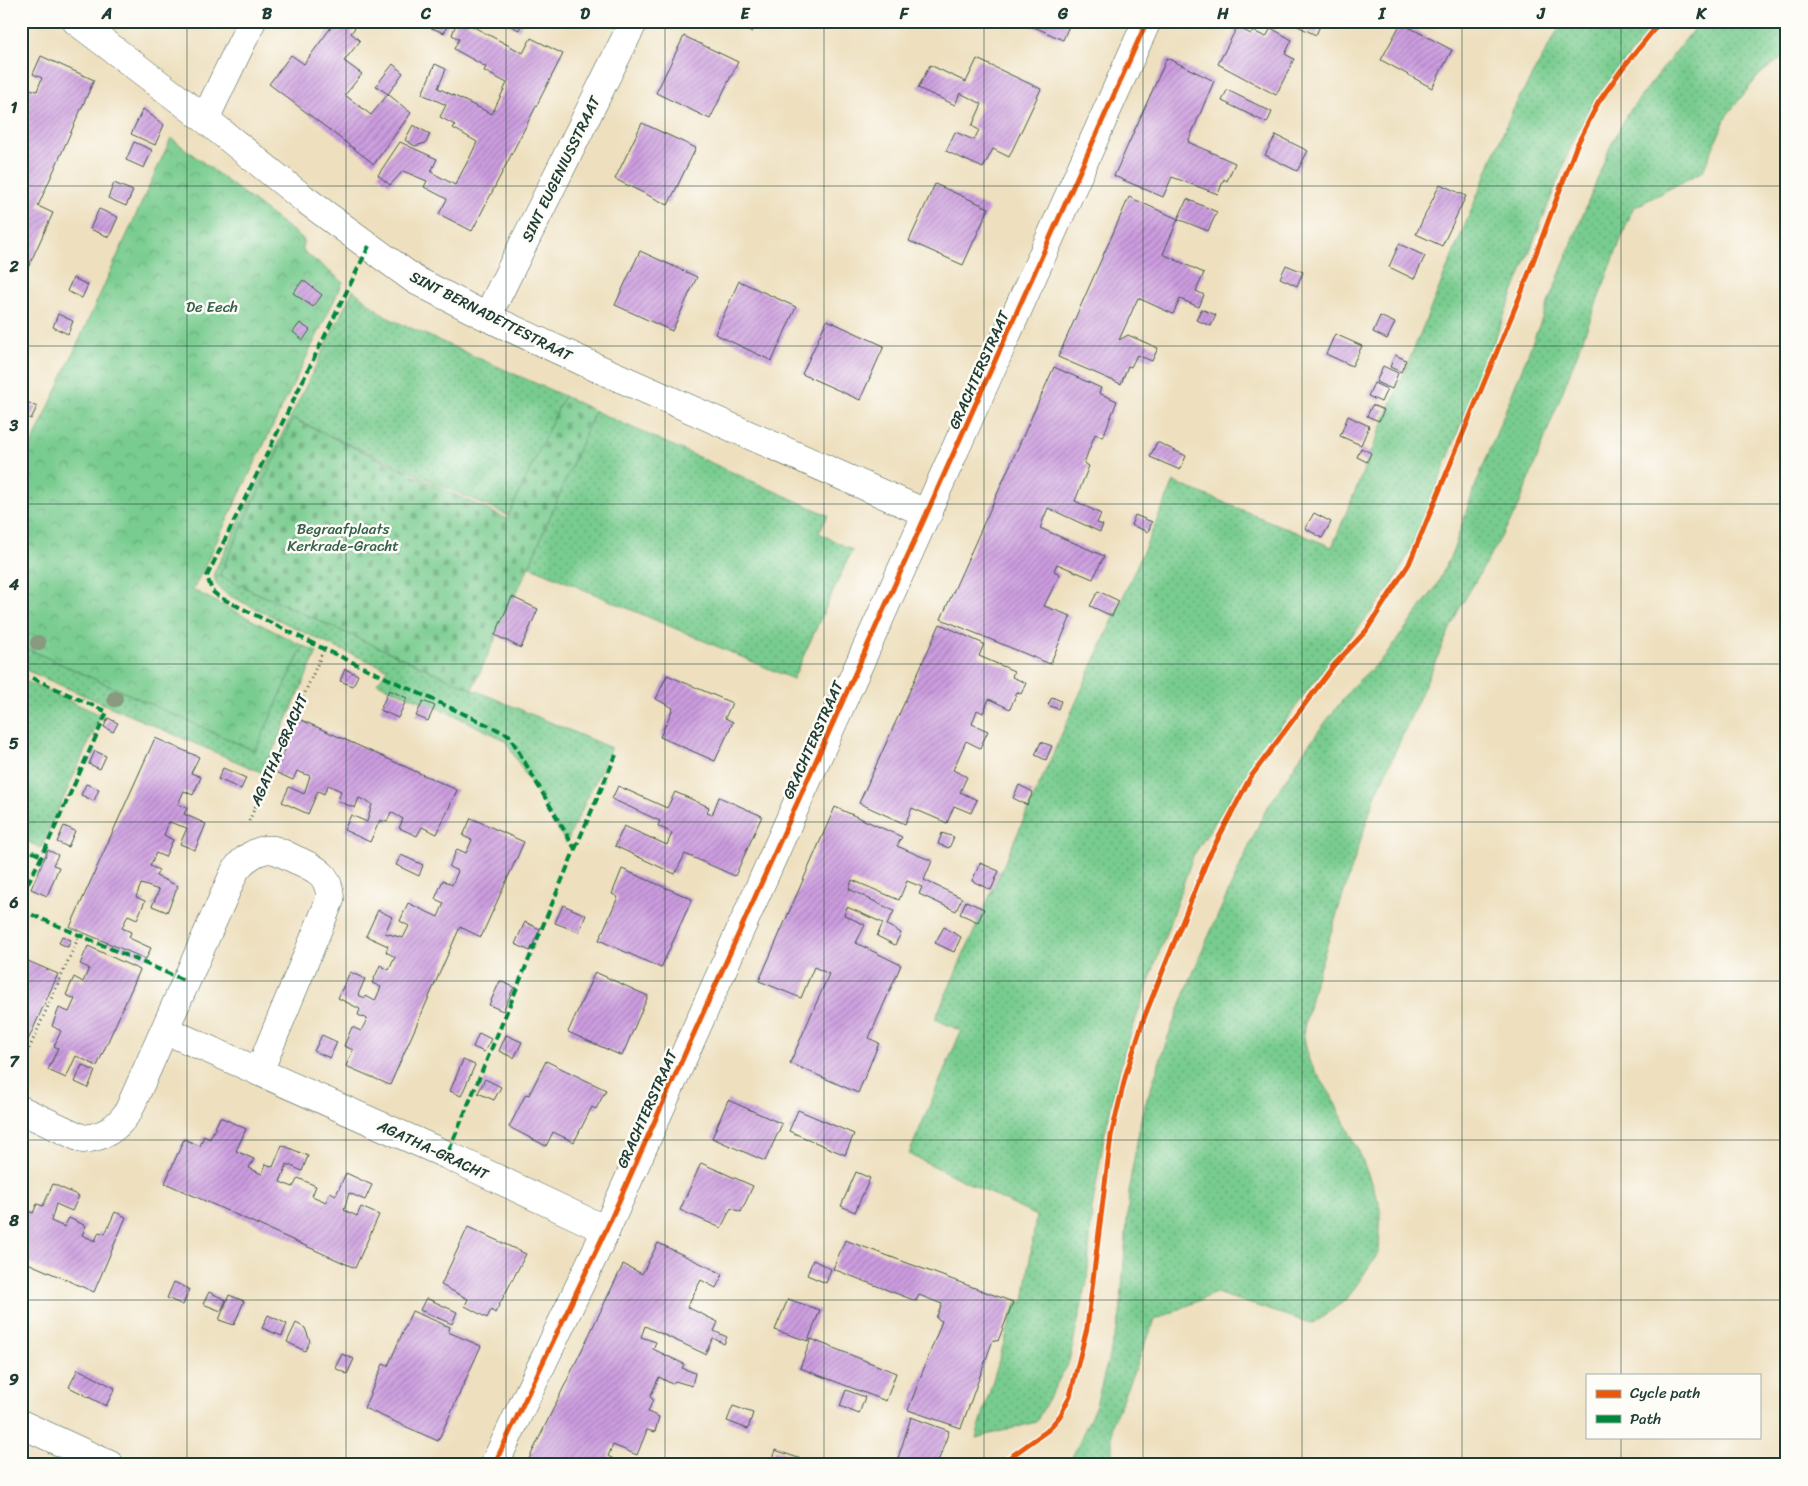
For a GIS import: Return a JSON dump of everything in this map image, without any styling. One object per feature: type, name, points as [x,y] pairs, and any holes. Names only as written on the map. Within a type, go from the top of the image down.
[{"type":"street","name":"SINT BERNADETTESTRAAT","points":[[76,21],[205,119],[302,198],[415,280],[487,317],[928,514]]},
{"type":"street","points":[[205,119],[252,21]]},
{"type":"street","name":"SINT EUGENIUSSTRAAT","points":[[487,317],[634,21]]},
{"type":"street","name":"GRACHTERSTRAAT","points":[[494,1465],[606,1230],[1147,21]]},
{"type":"street","points":[[21,1110],[83,1139],[94,1138],[111,1131],[128,1112],[235,871],[240,864],[259,852],[274,850],[319,870],[326,879],[330,893],[327,909],[259,1072]]},
{"type":"street","name":"AGATHA-GRACHT","points":[[165,1030],[447,1155],[606,1230]]},
{"type":"street","points":[[21,1424],[110,1465]]},
{"type":"path","points":[[21,1067],[79,936]]},
{"type":"green space","points":[[1563,21],[1657,21],[1596,97],[1574,139],[1417,536],[1392,586],[1308,690],[1243,779],[1193,856],[1124,1053],[1105,1132],[1092,1209],[1087,1282],[1069,1361],[1036,1422],[976,1438],[1016,1302],[1024,1302],[1036,1216],[909,1154],[961,1031],[935,1019],[1174,482],[1332,547],[1513,109]]},
{"type":"green space","points":[[1700,21],[1787,21],[1787,54],[1760,74],[1727,115],[1703,171],[1633,208],[1518,508],[1458,611],[1374,799],[1315,982],[1303,1032],[1309,1061],[1331,1095],[1360,1154],[1381,1208],[1379,1252],[1347,1299],[1313,1324],[1216,1293],[1155,1320],[1112,1424],[1112,1465],[1065,1465],[1070,1462],[1096,1405],[1120,1316],[1130,1181],[1142,1114],[1169,1034],[1201,953],[1264,813],[1308,745],[1354,685],[1386,655],[1436,587],[1453,551],[1473,492],[1610,147],[1628,113]]},
{"type":"green space","name":"De Eech","points":[[171,138],[303,239],[303,251],[343,282],[193,590],[303,646],[255,751],[21,646],[21,468]]},
{"type":"green space","points":[[353,290],[386,317],[564,396],[509,516],[293,419],[219,576],[472,689],[611,748],[566,843],[505,740],[445,711],[377,683],[388,669],[330,645],[230,596],[215,581],[214,573]]},
{"type":"green space","name":"Begraafplaats Kerkrade-Gracht","points":[[564,396],[595,411],[529,566],[472,689],[219,576],[293,419],[507,519]]},
{"type":"green space","points":[[595,411],[828,515],[819,533],[852,550],[793,679],[529,566]]},
{"type":"green space","points":[[21,646],[255,751],[303,646],[317,652],[263,773],[21,668]]},
{"type":"green space","points":[[21,679],[101,715],[41,848],[21,839],[21,699],[24,693],[21,691]]},
{"type":"building","points":[[360,21],[351,33],[360,41],[344,61],[362,74],[345,95],[371,115],[388,94],[411,113],[374,164],[269,84],[291,55],[304,64],[335,22]]},
{"type":"building","points":[[432,21],[449,21],[444,33],[429,27]]},
{"type":"building","points":[[457,21],[469,21],[468,24],[523,53],[531,38],[563,54],[472,231],[439,214],[447,199],[424,187],[427,181],[403,171],[390,185],[378,175],[400,142],[437,159],[431,172],[455,185],[471,155],[477,142],[453,128],[455,125],[440,117],[446,105],[422,94],[435,64],[446,69],[438,88],[492,114],[507,83],[484,71],[486,67],[454,49],[459,39],[452,35]]},
{"type":"building","points":[[506,21],[523,21],[519,30],[505,23]]},
{"type":"building","points":[[730,21],[757,21],[752,32]]},
{"type":"building","points":[[1021,21],[1071,21],[1063,40]]},
{"type":"building","points":[[1287,21],[1322,21],[1316,35]]},
{"type":"building","points":[[1401,23],[1452,50],[1432,88],[1381,60]]},
{"type":"building","points":[[1237,27],[1251,34],[1253,31],[1266,37],[1271,28],[1292,40],[1285,54],[1294,59],[1276,95],[1218,64]]},
{"type":"building","points":[[684,36],[738,62],[710,119],[656,93]]},
{"type":"building","points":[[41,56],[94,80],[38,206],[53,213],[21,283],[21,122],[29,109],[21,106],[21,86],[37,91],[42,78],[33,74]]},
{"type":"building","points":[[1167,58],[1214,81],[1188,142],[1235,163],[1227,181],[1224,179],[1218,194],[1172,177],[1163,197],[1114,176]]},
{"type":"building","points":[[977,59],[1041,89],[1009,157],[993,149],[983,168],[946,151],[955,132],[974,140],[979,130],[972,126],[982,104],[960,93],[955,105],[918,88],[930,65],[966,82]]},
{"type":"building","points":[[393,64],[403,73],[388,94],[376,86]]},
{"type":"building","points":[[1227,90],[1272,112],[1267,123],[1222,101]]},
{"type":"building","points":[[143,109],[164,125],[155,145],[131,134]]},
{"type":"building","points":[[642,123],[696,148],[668,205],[615,179]]},
{"type":"building","points":[[413,125],[430,134],[426,143],[415,146],[405,140]]},
{"type":"building","points":[[1276,135],[1308,151],[1297,171],[1265,155]]},
{"type":"building","points":[[134,142],[152,150],[144,168],[126,160]]},
{"type":"building","points":[[114,183],[133,191],[126,206],[108,198]]},
{"type":"building","points":[[935,184],[989,208],[963,265],[909,241]]},
{"type":"building","points":[[1440,184],[1466,196],[1442,246],[1416,234]]},
{"type":"building","points":[[1129,197],[1178,219],[1163,254],[1204,273],[1196,291],[1204,295],[1199,307],[1180,299],[1173,314],[1138,298],[1119,340],[1128,335],[1158,348],[1152,361],[1137,355],[1131,367],[1128,366],[1121,384],[1058,357]]},
{"type":"building","points":[[1187,199],[1217,212],[1208,231],[1178,219]]},
{"type":"building","points":[[99,209],[118,217],[109,237],[90,229]]},
{"type":"building","points":[[1399,244],[1425,256],[1414,279],[1389,267]]},
{"type":"building","points":[[640,251],[697,277],[672,331],[615,305]]},
{"type":"building","points":[[1286,265],[1303,272],[1297,286],[1280,278]]},
{"type":"building","points":[[73,278],[88,285],[82,298],[67,291]]},
{"type":"building","points":[[303,280],[322,295],[313,307],[293,293]]},
{"type":"building","points":[[739,281],[796,307],[772,361],[715,334]]},
{"type":"building","points":[[1201,309],[1216,315],[1211,326],[1196,320]]},
{"type":"building","points":[[58,314],[73,321],[68,334],[53,327]]},
{"type":"building","points":[[1380,316],[1395,323],[1387,339],[1373,332]]},
{"type":"building","points":[[827,320],[884,346],[860,400],[802,374]]},
{"type":"building","points":[[300,323],[310,330],[303,340],[293,332]]},
{"type":"building","points":[[1335,334],[1362,346],[1352,366],[1326,354]]},
{"type":"building","points":[[1395,355],[1406,360],[1401,372],[1390,367]]},
{"type":"building","points":[[1383,366],[1398,373],[1392,389],[1376,382]]},
{"type":"building","points":[[1054,367],[1101,388],[1099,393],[1117,401],[1103,437],[1095,434],[1084,463],[1089,466],[1075,501],[1101,514],[1097,523],[1103,525],[1100,532],[1048,508],[1040,528],[1104,556],[1093,579],[1057,564],[1054,571],[1060,574],[1044,606],[1071,616],[1050,664],[941,619]]},
{"type":"building","points":[[1374,383],[1387,389],[1381,402],[1368,396]]},
{"type":"building","points":[[27,402],[37,407],[31,419],[22,415]]},
{"type":"building","points":[[1372,405],[1384,410],[1379,421],[1367,416]]},
{"type":"building","points":[[1348,416],[1369,426],[1361,445],[1340,436]]},
{"type":"building","points":[[1157,442],[1186,456],[1180,470],[1150,457]]},
{"type":"building","points":[[1361,448],[1371,453],[1367,462],[1357,457]]},
{"type":"building","points":[[1314,513],[1331,522],[1322,538],[1305,528]]},
{"type":"building","points":[[1135,515],[1152,522],[1148,532],[1131,525]]},
{"type":"building","points":[[1098,591],[1119,601],[1112,616],[1090,606]]},
{"type":"building","points":[[512,597],[538,609],[521,648],[495,635]]},
{"type":"building","points":[[940,624],[984,644],[979,656],[1014,671],[1012,677],[1026,683],[1021,694],[1017,692],[1010,709],[989,699],[983,713],[977,710],[972,724],[988,731],[980,748],[966,741],[953,770],[967,777],[960,792],[977,800],[971,813],[954,806],[947,823],[912,808],[905,824],[859,803]]},
{"type":"building","points":[[345,669],[358,675],[353,686],[340,681]]},
{"type":"building","points":[[667,675],[732,703],[725,718],[733,722],[715,761],[660,737],[673,708],[656,699]]},
{"type":"building","points":[[389,690],[407,698],[398,718],[380,710]]},
{"type":"building","points":[[1052,697],[1061,701],[1058,709],[1048,705]]},
{"type":"building","points":[[423,701],[435,706],[428,721],[416,716]]},
{"type":"building","points":[[108,718],[118,723],[113,732],[104,727]]},
{"type":"building","points":[[299,719],[457,790],[437,834],[422,827],[417,836],[399,828],[403,819],[391,812],[387,822],[380,820],[370,842],[344,830],[351,815],[367,822],[372,804],[359,798],[355,808],[338,801],[341,791],[328,785],[324,794],[318,791],[308,814],[282,802],[289,787],[304,794],[310,776],[297,771],[293,780],[275,772]]},
{"type":"building","points":[[155,738],[199,757],[191,773],[201,777],[193,795],[184,791],[178,804],[187,808],[184,814],[206,824],[195,850],[180,844],[187,828],[169,822],[164,835],[173,840],[165,857],[156,853],[150,866],[159,870],[156,876],[178,886],[167,912],[152,906],[159,890],[141,884],[136,897],[145,901],[137,919],[128,915],[122,928],[131,932],[129,938],[151,948],[146,959],[70,927]]},
{"type":"building","points":[[1041,742],[1052,746],[1046,760],[1035,755]]},
{"type":"building","points":[[95,751],[106,756],[100,769],[89,764]]},
{"type":"building","points":[[223,768],[246,778],[241,789],[218,779]]},
{"type":"building","points":[[86,784],[99,789],[94,801],[81,795]]},
{"type":"building","points":[[1019,785],[1033,792],[1027,805],[1013,798]]},
{"type":"building","points":[[618,786],[667,808],[675,792],[709,807],[707,813],[712,815],[719,797],[762,816],[735,876],[685,854],[675,874],[615,846],[624,826],[667,845],[672,833],[658,826],[660,821],[612,799]]},
{"type":"building","points":[[835,807],[902,837],[897,846],[932,861],[924,880],[962,898],[956,911],[919,894],[922,887],[907,881],[899,900],[852,880],[849,889],[894,911],[887,925],[901,933],[895,945],[877,936],[883,923],[847,907],[844,915],[865,925],[856,943],[901,965],[869,1038],[879,1043],[858,1093],[790,1063],[829,974],[814,967],[801,998],[759,981]]},
{"type":"building","points":[[471,818],[524,842],[481,937],[460,927],[390,1085],[346,1066],[353,1050],[344,1046],[352,1027],[361,1031],[367,1019],[358,1015],[360,1009],[338,998],[350,972],[365,979],[358,995],[365,998],[366,996],[375,1001],[381,987],[372,983],[380,965],[389,970],[395,957],[386,952],[388,946],[366,936],[378,910],[392,917],[385,933],[403,938],[409,926],[400,921],[408,903],[438,917],[444,903],[435,899],[443,880],[452,885],[458,871],[449,867],[457,849],[466,853],[472,840],[463,836]]},
{"type":"building","points":[[64,826],[75,831],[68,847],[57,842]]},
{"type":"building","points":[[942,833],[954,837],[949,848],[938,844]]},
{"type":"building","points":[[48,850],[58,855],[53,865],[59,867],[47,896],[31,889]]},
{"type":"building","points":[[401,855],[423,865],[419,876],[396,865]]},
{"type":"building","points":[[980,863],[999,871],[991,890],[972,881]]},
{"type":"building","points":[[622,869],[692,899],[661,968],[599,940],[618,897],[612,894]]},
{"type":"building","points":[[966,901],[984,909],[978,922],[960,914]]},
{"type":"building","points":[[563,905],[586,915],[579,932],[555,923]]},
{"type":"building","points":[[525,922],[540,929],[530,951],[515,944]]},
{"type":"building","points":[[944,927],[961,937],[954,952],[935,943]]},
{"type":"building","points":[[62,936],[71,940],[68,947],[59,943]]},
{"type":"building","points":[[88,946],[140,970],[97,1066],[76,1056],[66,1078],[48,1070],[58,1048],[54,1046],[61,1031],[52,1026],[59,1008],[69,1012],[75,999],[66,995],[74,977],[83,982],[89,968],[80,964]]},
{"type":"building","points":[[21,958],[58,974],[24,1049],[21,1048]]},
{"type":"building","points":[[595,972],[648,996],[622,1056],[568,1032]]},
{"type":"building","points":[[500,981],[514,987],[503,1011],[489,1005]]},
{"type":"building","points":[[479,1033],[491,1039],[484,1052],[473,1047]]},
{"type":"building","points":[[322,1035],[337,1042],[330,1058],[314,1051]]},
{"type":"building","points":[[506,1035],[522,1042],[514,1058],[499,1051]]},
{"type":"building","points":[[463,1060],[475,1065],[461,1096],[450,1091]]},
{"type":"building","points":[[546,1061],[606,1090],[596,1109],[592,1107],[574,1142],[553,1132],[546,1146],[509,1127],[526,1094],[529,1095]]},
{"type":"building","points":[[82,1065],[95,1071],[88,1088],[75,1082]]},
{"type":"building","points":[[485,1079],[501,1087],[494,1100],[478,1093]]},
{"type":"building","points":[[728,1100],[782,1124],[765,1161],[712,1138]]},
{"type":"building","points":[[798,1110],[854,1134],[845,1155],[789,1131]]},
{"type":"building","points":[[220,1117],[246,1129],[236,1151],[254,1159],[249,1168],[262,1174],[266,1164],[273,1167],[282,1145],[308,1156],[302,1171],[287,1164],[280,1182],[293,1187],[298,1178],[316,1186],[312,1196],[326,1202],[330,1192],[336,1195],[346,1173],[372,1185],[365,1200],[349,1193],[344,1210],[357,1216],[361,1207],[379,1215],[355,1268],[165,1183],[184,1139],[200,1146],[204,1136],[210,1139]]},
{"type":"building","points":[[701,1163],[753,1186],[741,1212],[731,1208],[721,1228],[680,1210]]},
{"type":"building","points":[[856,1172],[870,1178],[855,1212],[841,1206]]},
{"type":"building","points":[[53,1184],[79,1196],[72,1211],[56,1204],[51,1221],[64,1227],[69,1218],[86,1226],[82,1235],[95,1241],[99,1232],[105,1234],[115,1212],[126,1217],[94,1292],[21,1260],[21,1208],[33,1213],[37,1204],[43,1206]]},
{"type":"building","points":[[468,1227],[526,1254],[495,1313],[491,1310],[487,1318],[465,1306],[468,1299],[441,1285]]},
{"type":"building","points":[[845,1240],[1013,1302],[998,1341],[993,1340],[961,1428],[908,1410],[942,1321],[936,1318],[942,1304],[919,1295],[916,1301],[833,1269]]},
{"type":"building","points":[[658,1243],[723,1274],[716,1288],[701,1280],[687,1307],[718,1322],[714,1331],[727,1337],[724,1344],[713,1338],[705,1354],[645,1326],[641,1337],[656,1342],[653,1349],[684,1364],[682,1368],[695,1373],[692,1386],[675,1381],[672,1384],[659,1377],[650,1397],[653,1399],[648,1412],[659,1417],[655,1432],[647,1430],[637,1455],[613,1445],[608,1456],[624,1465],[526,1465],[623,1264],[642,1274]]},
{"type":"building","points":[[813,1260],[831,1269],[826,1283],[807,1275]]},
{"type":"building","points":[[174,1282],[189,1289],[183,1305],[167,1298]]},
{"type":"building","points":[[209,1292],[226,1300],[221,1311],[203,1304]]},
{"type":"building","points":[[229,1295],[244,1301],[234,1325],[219,1320]]},
{"type":"building","points":[[426,1298],[457,1312],[452,1324],[420,1310]]},
{"type":"building","points":[[788,1299],[820,1310],[808,1341],[775,1330]]},
{"type":"building","points":[[412,1311],[450,1327],[448,1332],[481,1346],[438,1441],[364,1408],[383,1364],[388,1366]]},
{"type":"building","points":[[268,1315],[287,1324],[282,1336],[262,1328]]},
{"type":"building","points":[[296,1323],[305,1328],[310,1341],[305,1351],[287,1342]]},
{"type":"building","points":[[811,1339],[896,1373],[886,1401],[800,1368]]},
{"type":"building","points":[[342,1354],[354,1359],[347,1374],[335,1368]]},
{"type":"building","points":[[78,1369],[115,1388],[106,1406],[69,1387]]},
{"type":"building","points":[[846,1390],[865,1397],[859,1414],[840,1406]]},
{"type":"building","points":[[733,1406],[753,1413],[748,1429],[727,1421]]},
{"type":"building","points":[[911,1417],[949,1431],[937,1465],[896,1465]]},
{"type":"building","points":[[775,1450],[804,1460],[803,1465],[770,1465]]},
{"type":"marked path","points":[[369,246],[207,576],[212,591],[219,597],[324,649],[509,735],[575,849],[447,1155]]},
{"type":"marked path","points":[[21,673],[107,712],[42,856],[21,896]]},
{"type":"marked path","points":[[575,849],[616,755]]},
{"type":"marked path","points":[[21,847],[42,856]]},
{"type":"marked path","points":[[21,910],[186,981]]},
{"type":"cycle path","points":[[494,1465],[606,1230],[1147,21]]},
{"type":"cycle path","points":[[999,1465],[1047,1431],[1060,1416],[1070,1396],[1087,1328],[1111,1136],[1126,1074],[1144,1018],[1208,858],[1250,778],[1334,665],[1366,631],[1409,564],[1522,291],[1576,147],[1598,103],[1622,69],[1661,21]]}]
